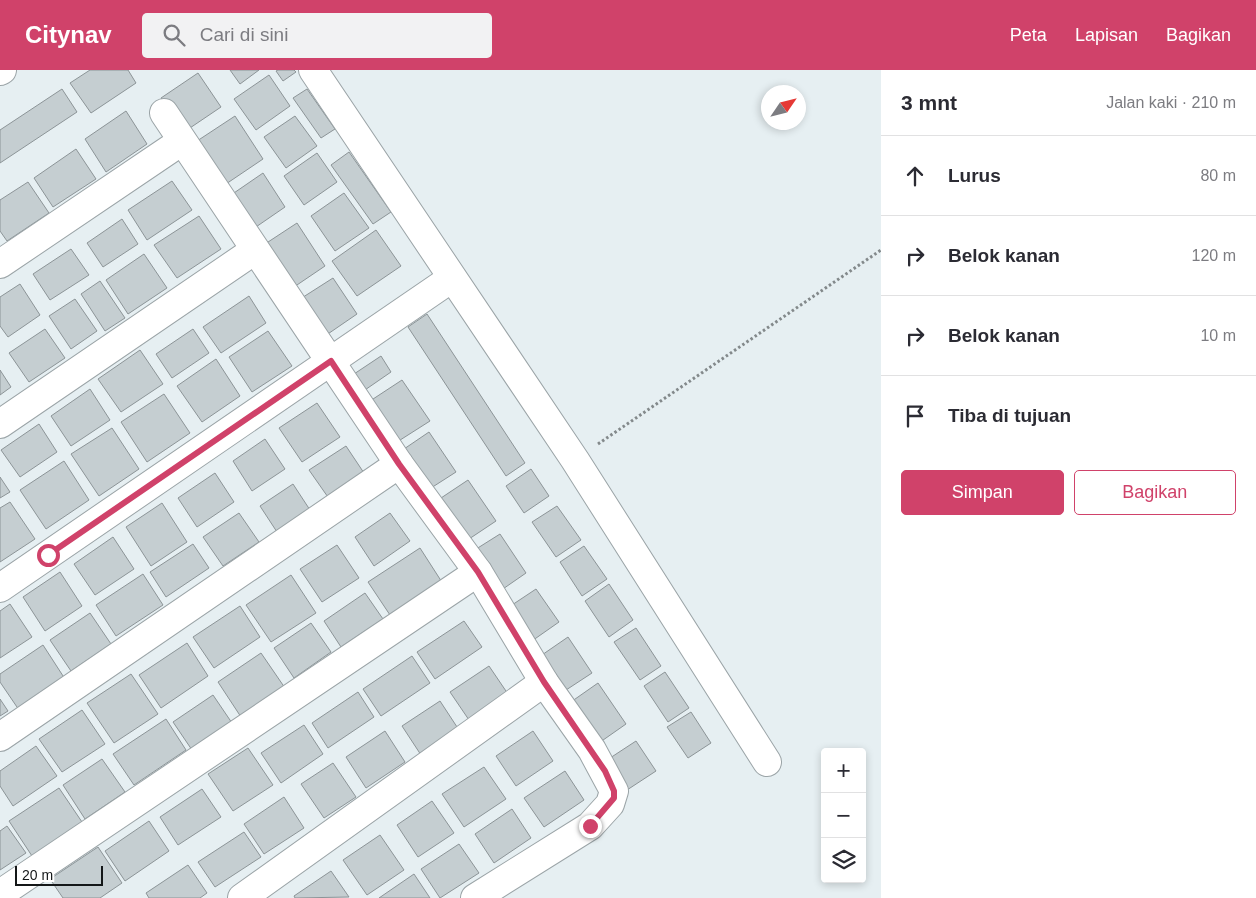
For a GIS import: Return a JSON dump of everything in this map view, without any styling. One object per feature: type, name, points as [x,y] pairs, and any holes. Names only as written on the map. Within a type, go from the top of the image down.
[{"type":"street","points":[[313,70],[575,460],[767,762]]},
{"type":"street","points":[[164,113],[399,464],[478,572],[544,682],[605,771],[614,791],[614,798],[590,826],[475,898]]},
{"type":"street","points":[[0,264],[182,141]]},
{"type":"street","points":[[0,424],[255,250]]},
{"type":"street","points":[[0,588],[452,278]]},
{"type":"street","points":[[0,737],[399,464]]},
{"type":"street","points":[[0,894],[478,572]]},
{"type":"street","points":[[242,898],[544,682]]},
{"type":"path","points":[[575,460],[881,250]]},
{"type":"building","points":[[90,70],[128,70],[136,83],[91,113],[70,83]]},
{"type":"building","points":[[230,70],[259,70],[240,84]]},
{"type":"building","points":[[294,70],[296,72],[283,81],[276,71]]},
{"type":"building","points":[[198,73],[221,107],[184,132],[161,98]]},
{"type":"building","points":[[269,75],[290,106],[256,130],[234,99]]},
{"type":"building","points":[[62,89],[77,112],[0,163],[0,130]]},
{"type":"building","points":[[307,89],[335,129],[321,138],[293,98]]},
{"type":"building","points":[[126,111],[147,144],[106,172],[85,139]]},
{"type":"building","points":[[235,116],[263,159],[223,186],[194,143]]},
{"type":"building","points":[[295,116],[317,146],[286,168],[264,137]]},
{"type":"building","points":[[76,149],[96,179],[53,207],[34,178]]},
{"type":"building","points":[[349,152],[391,212],[373,224],[331,165]]},
{"type":"building","points":[[317,153],[337,182],[304,205],[284,176]]},
{"type":"building","points":[[263,173],[285,207],[253,229],[231,195]]},
{"type":"building","points":[[172,181],[192,210],[147,240],[128,210]]},
{"type":"building","points":[[28,182],[49,213],[7,241],[0,231],[0,200]]},
{"type":"building","points":[[344,193],[369,228],[335,251],[311,216]]},
{"type":"building","points":[[199,216],[221,249],[177,278],[154,245]]},
{"type":"building","points":[[122,219],[138,244],[103,267],[87,243]]},
{"type":"building","points":[[297,223],[325,266],[294,287],[265,244]]},
{"type":"building","points":[[376,230],[401,266],[357,296],[332,261]]},
{"type":"building","points":[[71,249],[89,275],[50,300],[33,274]]},
{"type":"building","points":[[144,254],[167,288],[128,314],[106,280]]},
{"type":"building","points":[[333,278],[357,314],[322,338],[297,301]]},
{"type":"building","points":[[100,281],[125,318],[105,331],[81,294]]},
{"type":"building","points":[[20,284],[40,315],[8,337],[0,326],[0,297]]},
{"type":"building","points":[[249,296],[266,323],[221,353],[203,327]]},
{"type":"building","points":[[75,299],[97,331],[71,349],[49,316]]},
{"type":"building","points":[[427,314],[525,463],[506,476],[408,327]]},
{"type":"building","points":[[45,329],[65,358],[29,382],[9,353]]},
{"type":"building","points":[[193,329],[209,353],[172,378],[156,354]]},
{"type":"building","points":[[268,331],[292,366],[252,392],[229,357]]},
{"type":"building","points":[[140,350],[163,384],[121,412],[98,379]]},
{"type":"building","points":[[381,356],[391,372],[362,392],[351,376]]},
{"type":"building","points":[[216,359],[240,396],[202,422],[177,386]]},
{"type":"building","points":[[0,370],[11,387],[0,395]]},
{"type":"building","points":[[402,380],[430,421],[397,442],[370,401]]},
{"type":"building","points":[[90,389],[110,420],[71,446],[51,416]]},
{"type":"building","points":[[164,394],[190,433],[147,462],[121,422]]},
{"type":"building","points":[[317,403],[340,437],[302,462],[279,428]]},
{"type":"building","points":[[39,424],[57,452],[20,477],[1,450]]},
{"type":"building","points":[[112,428],[139,469],[99,496],[71,454]]},
{"type":"building","points":[[429,432],[456,472],[431,488],[404,449]]},
{"type":"building","points":[[265,439],[285,469],[252,491],[233,461]]},
{"type":"building","points":[[346,446],[366,476],[330,500],[309,470]]},
{"type":"building","points":[[64,461],[89,500],[46,529],[20,490]]},
{"type":"building","points":[[531,469],[549,496],[524,513],[506,486]]},
{"type":"building","points":[[215,473],[234,502],[197,527],[178,498]]},
{"type":"building","points":[[0,477],[10,492],[0,498]]},
{"type":"building","points":[[468,480],[496,521],[463,543],[435,502]]},
{"type":"building","points":[[293,484],[310,510],[277,532],[260,506]]},
{"type":"building","points":[[10,502],[35,539],[0,562],[0,508]]},
{"type":"building","points":[[162,503],[187,542],[151,566],[126,527]]},
{"type":"building","points":[[557,506],[581,540],[556,557],[532,522]]},
{"type":"building","points":[[239,513],[259,542],[223,566],[203,537]]},
{"type":"building","points":[[390,513],[410,541],[374,566],[355,537]]},
{"type":"building","points":[[500,534],[526,573],[500,591],[473,551]]},
{"type":"building","points":[[113,537],[134,569],[95,595],[74,564]]},
{"type":"building","points":[[193,544],[209,568],[166,597],[150,572]]},
{"type":"building","points":[[337,545],[359,578],[322,602],[300,569]]},
{"type":"building","points":[[584,546],[607,579],[582,596],[560,562]]},
{"type":"building","points":[[420,548],[447,590],[396,624],[368,582]]},
{"type":"building","points":[[60,572],[82,606],[45,631],[23,597]]},
{"type":"building","points":[[143,574],[163,605],[116,636],[96,605]]},
{"type":"building","points":[[291,575],[316,613],[271,642],[246,605]]},
{"type":"building","points":[[609,584],[633,620],[609,637],[585,601]]},
{"type":"building","points":[[536,589],[559,622],[529,643],[506,609]]},
{"type":"building","points":[[365,593],[383,619],[341,647],[324,621]]},
{"type":"building","points":[[10,604],[32,637],[0,658],[0,611]]},
{"type":"building","points":[[240,606],[260,637],[214,668],[193,637]]},
{"type":"building","points":[[90,613],[111,644],[71,671],[50,640]]},
{"type":"building","points":[[464,621],[482,647],[435,679],[417,652]]},
{"type":"building","points":[[311,623],[331,652],[294,678],[274,648]]},
{"type":"building","points":[[636,628],[661,666],[640,680],[614,642]]},
{"type":"building","points":[[568,637],[592,673],[563,692],[539,657]]},
{"type":"building","points":[[187,643],[208,676],[161,708],[139,675]]},
{"type":"building","points":[[43,645],[65,679],[19,710],[0,682],[0,674]]},
{"type":"building","points":[[261,653],[285,688],[241,717],[218,682]]},
{"type":"building","points":[[412,656],[430,683],[381,716],[363,689]]},
{"type":"building","points":[[489,666],[508,694],[469,720],[450,692]]},
{"type":"building","points":[[665,672],[689,708],[668,722],[644,686]]},
{"type":"building","points":[[131,674],[158,714],[114,743],[87,703]]},
{"type":"building","points":[[598,683],[626,724],[596,745],[568,704]]},
{"type":"building","points":[[358,692],[374,717],[328,748],[312,723]]},
{"type":"building","points":[[213,695],[232,723],[192,750],[173,722]]},
{"type":"building","points":[[0,699],[8,711],[0,716]]},
{"type":"building","points":[[440,701],[459,730],[421,755],[402,726]]},
{"type":"building","points":[[82,710],[105,744],[62,772],[39,739]]},
{"type":"building","points":[[691,712],[711,743],[688,758],[667,727]]},
{"type":"building","points":[[166,719],[186,750],[134,785],[113,754]]},
{"type":"building","points":[[304,725],[323,754],[281,783],[261,753]]},
{"type":"building","points":[[385,731],[405,762],[366,788],[346,757]]},
{"type":"building","points":[[533,731],[553,761],[516,786],[496,756]]},
{"type":"building","points":[[636,741],[656,771],[627,790],[607,760]]},
{"type":"building","points":[[36,746],[57,776],[13,806],[0,786],[0,771]]},
{"type":"building","points":[[248,748],[273,785],[233,811],[208,774]]},
{"type":"building","points":[[102,759],[125,792],[85,819],[63,785]]},
{"type":"building","points":[[333,763],[356,797],[324,818],[301,784]]},
{"type":"building","points":[[484,767],[506,799],[464,827],[442,794]]},
{"type":"building","points":[[565,771],[584,800],[544,827],[524,798]]},
{"type":"building","points":[[59,788],[82,822],[32,856],[9,821]]},
{"type":"building","points":[[202,789],[221,817],[178,845],[160,817]]},
{"type":"building","points":[[284,797],[304,828],[264,854],[244,824]]},
{"type":"building","points":[[432,801],[454,833],[418,857],[397,825]]},
{"type":"building","points":[[512,809],[531,838],[494,863],[475,834]]},
{"type":"building","points":[[149,821],[169,851],[125,881],[105,851]]},
{"type":"building","points":[[7,826],[26,853],[0,870],[0,831]]},
{"type":"building","points":[[244,832],[261,857],[215,887],[198,862]]},
{"type":"building","points":[[380,835],[404,870],[367,895],[343,860]]},
{"type":"building","points":[[459,844],[479,873],[440,898],[421,869]]},
{"type":"building","points":[[98,847],[122,883],[100,898],[63,898],[50,879]]},
{"type":"building","points":[[188,865],[207,893],[200,898],[149,898],[146,893]]},
{"type":"building","points":[[331,871],[349,897],[295,898],[294,896]]},
{"type":"building","points":[[414,874],[430,898],[379,898]]},
{"type":"route","points":[[48,555],[331,361],[399,464],[478,572],[544,682],[605,771],[614,791],[614,798],[590,826]]}]
